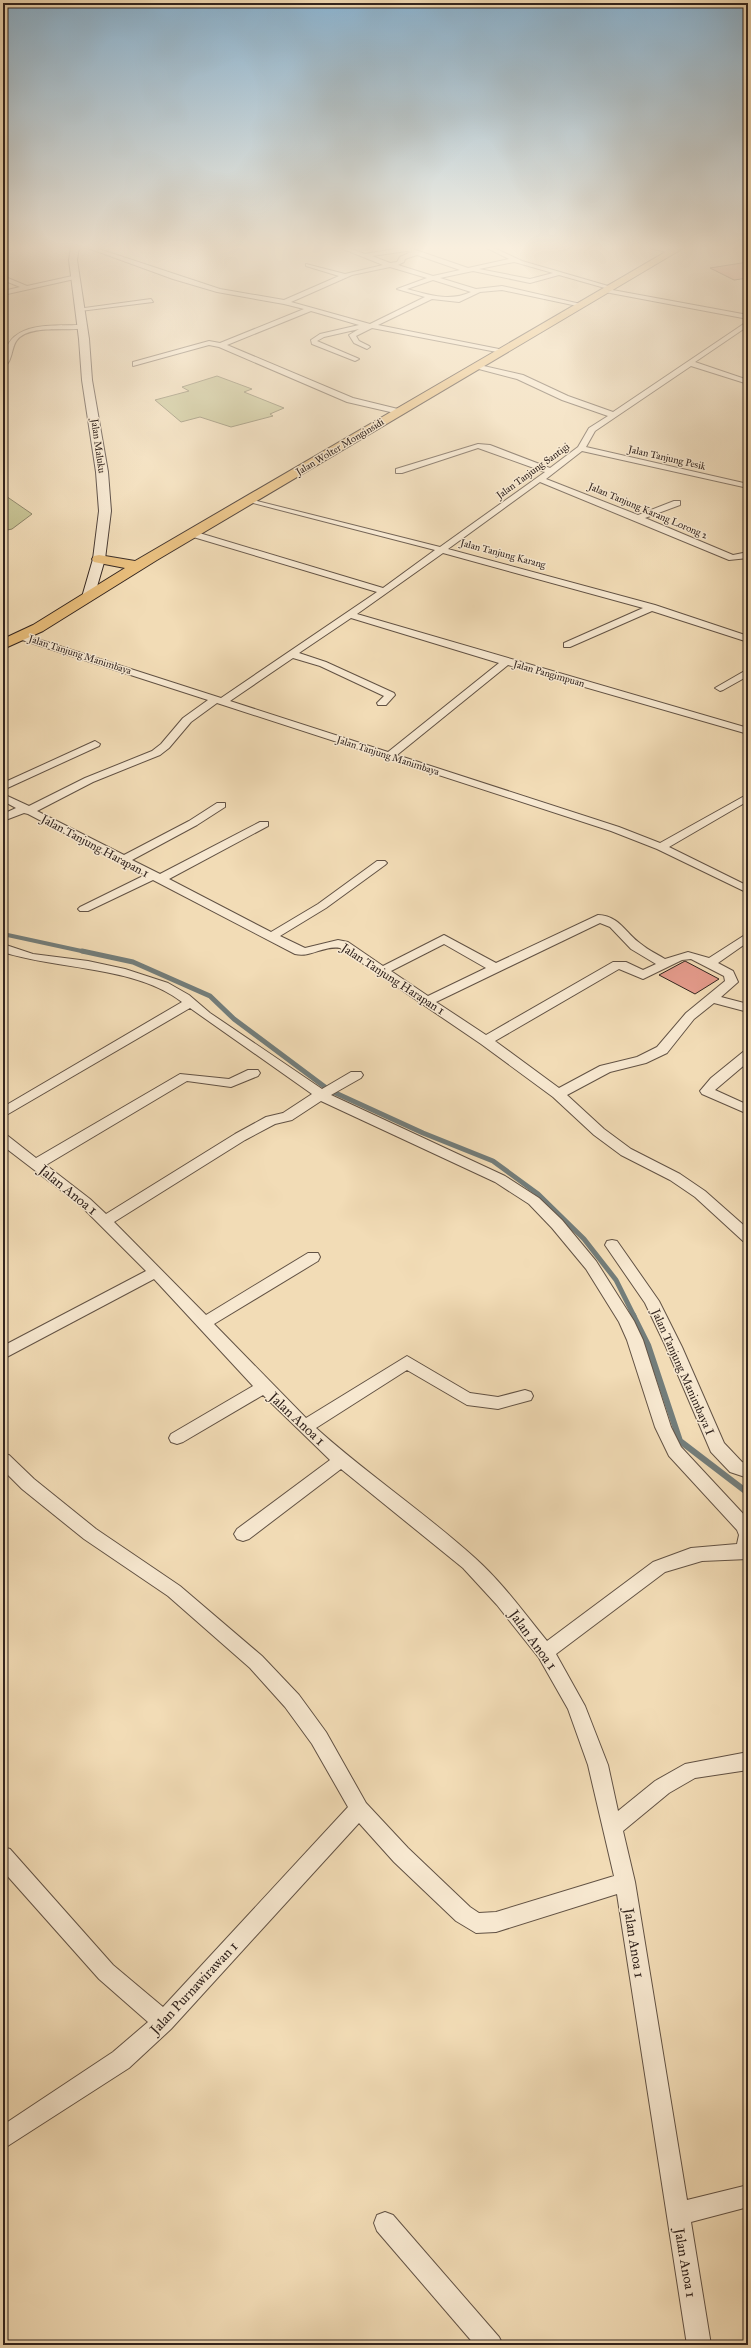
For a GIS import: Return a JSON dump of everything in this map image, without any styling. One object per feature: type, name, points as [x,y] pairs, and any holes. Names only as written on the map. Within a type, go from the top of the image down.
[{"type":"highway","name":"Jalan Wolter Monginsidi","points":[[3,645],[22,636],[494,357]]},
{"type":"highway","points":[[98,559],[138,566]]},
{"type":"main road","name":"Jalan Maluku","points":[[85,357],[87,380],[102,472],[105,523],[98,559],[88,597]]},
{"type":"street","points":[[3,366],[7,357]]},
{"type":"street","points":[[136,364],[162,357]]},
{"type":"street","points":[[247,357],[350,400],[399,412]]},
{"type":"street","points":[[348,357],[355,359]]},
{"type":"street","name":"Jalan Tanjung Santigi","points":[[443,549],[581,448],[592,430],[700,357]]},
{"type":"street","points":[[690,363],[748,382]]},
{"type":"street","points":[[478,366],[515,375],[565,398],[613,415]]},
{"type":"street","points":[[399,471],[478,446],[551,471]]},
{"type":"street","name":"Jalan Tanjung Pesik","points":[[581,448],[748,486]]},
{"type":"street","name":"Jalan Tanjung Karang Lorong 2","points":[[539,479],[638,518],[732,558],[746,558]]},
{"type":"street","name":"Jalan Tanjung Karang","points":[[249,501],[443,549],[652,607],[711,625],[748,639]]},
{"type":"street","points":[[638,518],[677,503]]},
{"type":"street","points":[[193,534],[384,591]]},
{"type":"street","points":[[3,818],[26,810],[88,780],[128,766],[156,753],[165,746],[187,720],[350,615],[443,549]]},
{"type":"street","points":[[567,646],[652,607]]},
{"type":"street","name":"Jalan Pangimpuan","points":[[350,615],[506,662],[748,731]]},
{"type":"street","name":"Jalan Tanjung Manimbaya","points":[[22,636],[218,701],[560,810],[661,847],[748,890]]},
{"type":"street","points":[[291,654],[323,664],[390,695],[382,703]]},
{"type":"street","points":[[390,756],[506,662]]},
{"type":"street","points":[[720,688],[748,672]]},
{"type":"street","points":[[3,787],[95,744]]},
{"type":"street","name":"Jalan Tanjung Harapan 1","points":[[3,797],[302,952],[339,943],[486,1041],[558,1094],[612,1142],[700,1194],[748,1237]]},
{"type":"street","points":[[661,847],[748,797]]},
{"type":"street","points":[[123,860],[193,823],[221,805]]},
{"type":"street","points":[[84,909],[156,877],[264,824]]},
{"type":"street","points":[[272,937],[322,906],[381,863]]},
{"type":"street","points":[[428,1001],[496,969],[590,921],[602,918],[616,925],[635,946],[665,964]]},
{"type":"street","points":[[710,963],[748,937]]},
{"type":"street","points":[[383,971],[444,939],[496,969]]},
{"type":"street","points":[[3,948],[31,957],[88,965],[142,978],[164,986],[325,1094],[338,1105],[436,1149],[514,1187],[534,1201],[557,1224],[591,1265],[626,1321],[634,1340],[663,1427],[675,1451],[743,1525],[748,1535],[746,1552],[702,1552],[680,1557],[659,1567],[545,1652]]},
{"type":"street","points":[[486,1041],[617,965],[622,965],[643,975],[678,956],[687,954],[710,963],[729,974],[732,982],[711,998],[678,1028],[662,1050],[641,1060],[606,1068],[558,1094]]},
{"type":"street","points":[[711,998],[748,1008]]},
{"type":"street","points":[[3,1113],[190,1003]]},
{"type":"street","points":[[748,1056],[732,1070],[727,1072],[707,1091],[748,1110]]},
{"type":"street","points":[[36,1164],[186,1077],[231,1083],[254,1072]]},
{"type":"street","points":[[105,1221],[240,1136],[271,1120],[287,1117],[295,1110],[356,1075]]},
{"type":"street","name":"Jalan Anoa 1","points":[[3,1139],[85,1202],[105,1221],[156,1272],[264,1387],[305,1428],[341,1460],[469,1563],[503,1600],[545,1652],[576,1706],[598,1764],[625,1882],[699,2345]]},
{"type":"street","name":"Jalan Tanjung Manimbaya I","points":[[612,1245],[651,1301],[674,1347],[717,1447],[736,1466],[748,1471]]},
{"type":"street","points":[[204,1323],[263,1289],[313,1257]]},
{"type":"street","points":[[3,1353],[156,1272]]},
{"type":"street","points":[[305,1428],[407,1362],[467,1398],[498,1403],[525,1396]]},
{"type":"street","points":[[177,1438],[264,1387]]},
{"type":"street","points":[[3,1460],[28,1484],[90,1534],[174,1591],[256,1662],[292,1701],[319,1738],[360,1808],[401,1855],[463,1914],[476,1923],[496,1922],[625,1882]]},
{"type":"street","points":[[243,1534],[341,1460]]},
{"type":"street","points":[[612,1828],[662,1787],[692,1770],[748,1761]]},
{"type":"street","name":"Jalan Purnawirawan 1","points":[[3,2138],[121,2060],[164,2022],[360,1808]]},
{"type":"street","points":[[3,1856],[58,1920],[106,1972],[164,2022]]},
{"type":"street","points":[[677,2214],[748,2196]]},
{"type":"street","points":[[385,2223],[491,2345]]},
{"type":"shaded area","points":[[217,376],[252,389],[244,392],[284,408],[270,414],[273,416],[231,427],[200,417],[181,422],[155,400],[189,391],[182,387]]},
{"type":"shaded area","points":[[3,494],[32,514],[12,529],[3,531]]},
{"type":"building","points":[[685,961],[719,979],[695,994],[659,975]]},
{"type":"waterway","points":[[3,934],[86,952]]},
{"type":"waterway","points":[[82,951],[133,962],[210,996],[234,1019],[329,1090],[423,1133],[493,1161],[538,1194],[584,1239],[616,1280],[634,1316]]},
{"type":"waterway","points":[[633,1315],[648,1345],[680,1441],[748,1493]]}]
